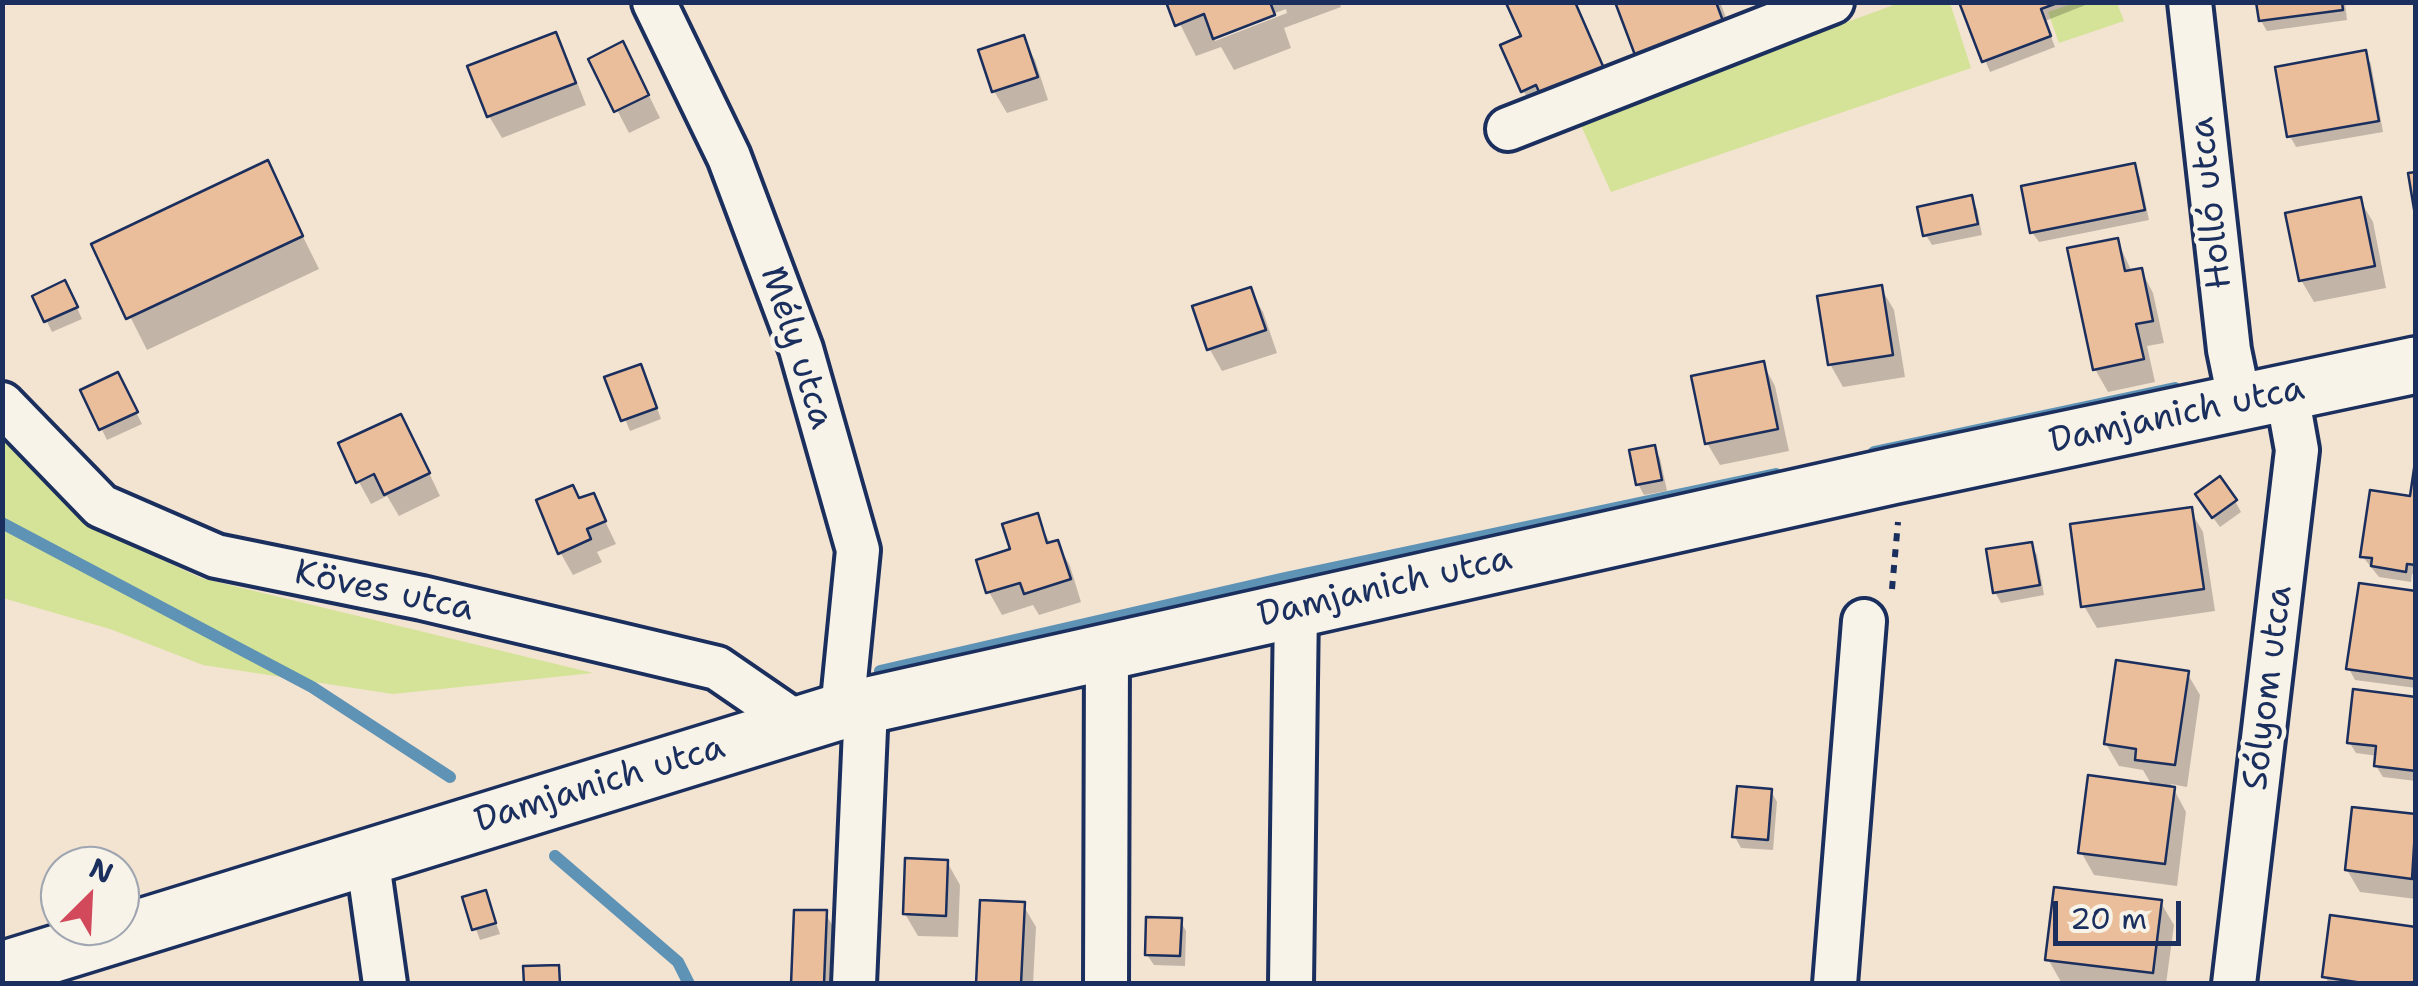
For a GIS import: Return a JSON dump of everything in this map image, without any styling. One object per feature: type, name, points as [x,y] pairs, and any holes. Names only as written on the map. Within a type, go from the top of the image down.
[{"type":"main road","name":"Damjanich utca","points":[[2,970],[835,713],[1296,607],[2416,365]]},
{"type":"street","name":"Mély utca","points":[[654,2],[729,157],[801,349],[858,550],[835,713],[854,984]]},
{"type":"street","points":[[1508,128],[1832,2]]},
{"type":"street","name":"Holló utca","points":[[2190,2],[2228,350],[2264,398]]},
{"type":"street","name":"Sólyom utca","points":[[2234,984],[2296,450],[2264,398]]},
{"type":"street","name":"Köves utca","points":[[2,404],[101,506],[216,556],[422,598],[717,668],[835,713]]},
{"type":"street","points":[[1291,984],[1296,607]]},
{"type":"street","points":[[1835,984],[1864,621]]},
{"type":"street","points":[[1106,984],[1107,652]]},
{"type":"street","points":[[367,856],[385,984]]},
{"type":"path","points":[[1864,621],[1890,614],[1899,519],[1892,476]]},
{"type":"green space","points":[[2077,2],[2117,3],[2124,21],[2059,43],[2048,12]]},
{"type":"green space","points":[[1899,3],[1950,3],[1971,68],[1611,192],[1579,121]]},
{"type":"green space","points":[[2,436],[94,528],[201,578],[593,673],[393,694],[203,665],[110,629],[3,598]]},
{"type":"building","points":[[1166,2],[1270,2],[1275,15],[1213,39],[1204,14],[1175,26]]},
{"type":"building","points":[[1575,2],[1606,73],[1543,101],[1536,85],[1521,92],[1500,45],[1521,36],[1506,3]]},
{"type":"building","points":[[1615,2],[1716,2],[1723,21],[1635,55]]},
{"type":"building","points":[[1959,2],[2060,2],[2041,9],[2051,36],[1982,62]]},
{"type":"building","points":[[2256,2],[2342,2],[2343,10],[2259,21]]},
{"type":"building","points":[[556,32],[576,83],[487,117],[467,66]]},
{"type":"building","points":[[1024,35],[1038,77],[992,92],[978,50]]},
{"type":"building","points":[[623,41],[649,95],[614,112],[588,59]]},
{"type":"building","points":[[2366,50],[2379,121],[2287,137],[2275,67]]},
{"type":"building","points":[[268,160],[303,236],[126,319],[91,244]]},
{"type":"building","points":[[2135,163],[2145,210],[2030,233],[2021,186]]},
{"type":"building","points":[[2416,172],[2416,221],[2408,173]]},
{"type":"building","points":[[1972,195],[1978,224],[1923,236],[1917,207]]},
{"type":"building","points":[[2361,197],[2375,266],[2299,281],[2285,213]]},
{"type":"building","points":[[2118,238],[2125,271],[2142,268],[2153,321],[2136,324],[2144,359],[2093,370],[2067,248]]},
{"type":"building","points":[[65,280],[78,307],[44,322],[32,296]]},
{"type":"building","points":[[1882,285],[1893,355],[1828,365],[1817,296]]},
{"type":"building","points":[[1251,287],[1266,330],[1207,350],[1192,306]]},
{"type":"building","points":[[1764,361],[1778,429],[1705,444],[1691,376]]},
{"type":"building","points":[[641,364],[657,408],[621,421],[604,377]]},
{"type":"building","points":[[118,372],[138,412],[99,430],[80,390]]},
{"type":"building","points":[[401,414],[430,473],[384,495],[374,474],[356,483],[338,443]]},
{"type":"building","points":[[1655,445],[1662,480],[1636,485],[1629,450]]},
{"type":"building","points":[[2416,455],[2416,565],[2407,564],[2406,572],[2371,566],[2372,558],[2360,557],[2370,490],[2410,496]]},
{"type":"building","points":[[2220,476],[2237,500],[2212,518],[2195,494]]},
{"type":"building","points":[[573,485],[579,498],[594,493],[606,521],[587,529],[591,539],[558,554],[536,500]]},
{"type":"building","points":[[2192,507],[2204,589],[2081,607],[2070,524]]},
{"type":"building","points":[[1038,513],[1047,543],[1058,540],[1071,579],[1024,594],[1020,583],[986,593],[976,560],[1010,549],[1002,524]]},
{"type":"building","points":[[2032,542],[2040,585],[1993,593],[1986,549]]},
{"type":"building","points":[[2359,583],[2416,591],[2416,679],[2346,669]]},
{"type":"building","points":[[2116,660],[2189,671],[2175,765],[2135,760],[2136,749],[2104,744]]},
{"type":"building","points":[[2353,689],[2416,697],[2416,771],[2374,766],[2376,746],[2347,743]]},
{"type":"building","points":[[2088,775],[2175,787],[2165,864],[2078,853]]},
{"type":"building","points":[[1737,786],[1772,789],[1768,840],[1732,837]]},
{"type":"building","points":[[2352,807],[2416,814],[2412,879],[2345,870]]},
{"type":"building","points":[[905,858],[948,860],[946,916],[903,914]]},
{"type":"building","points":[[2054,887],[2162,900],[2153,973],[2045,960]]},
{"type":"building","points":[[486,890],[496,923],[472,930],[462,897]]},
{"type":"building","points":[[980,900],[1025,902],[1021,984],[976,984]]},
{"type":"building","points":[[794,910],[827,910],[824,984],[791,984]]},
{"type":"building","points":[[2330,915],[2416,927],[2416,984],[2370,984],[2322,977]]},
{"type":"building","points":[[1146,917],[1182,918],[1180,956],[1145,955]]},
{"type":"building","points":[[559,965],[560,984],[524,984],[523,966]]},
{"type":"waterway","points":[[1874,452],[2175,388]]},
{"type":"waterway","points":[[880,671],[1285,578],[1776,474]]},
{"type":"waterway","points":[[2,523],[312,687],[450,777]]},
{"type":"waterway","points":[[555,856],[678,962],[689,984]]}]
